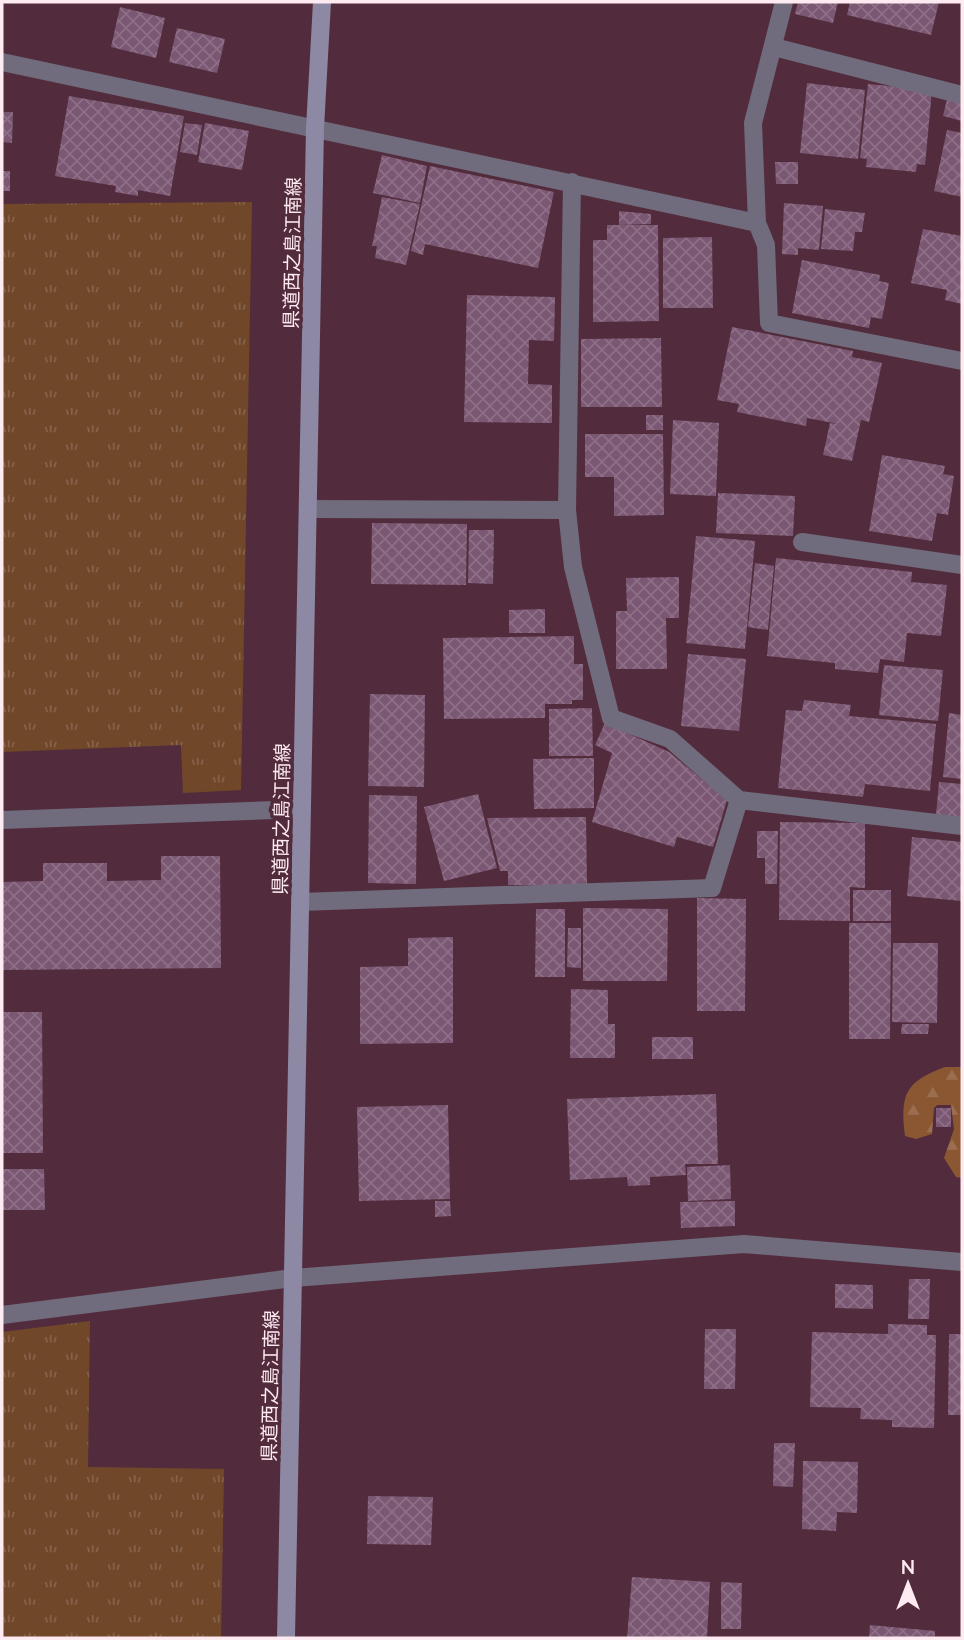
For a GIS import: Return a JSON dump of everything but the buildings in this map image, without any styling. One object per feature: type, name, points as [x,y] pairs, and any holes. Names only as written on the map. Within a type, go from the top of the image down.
[{"type":"main road","name":"県道西之島江南線","points":[[286,1638],[315,128],[322,2]]},
{"type":"street","points":[[784,2],[753,122],[757,223],[766,245],[769,323],[962,361]]},
{"type":"street","points":[[774,47],[962,94]]},
{"type":"street","points":[[2,62],[757,223]]},
{"type":"street","points":[[572,182],[567,510],[573,567],[611,719],[670,739],[739,800],[962,826]]},
{"type":"street","points":[[308,509],[567,510]]},
{"type":"street","points":[[802,542],[962,565]]},
{"type":"street","points":[[300,902],[712,888],[739,800]]},
{"type":"street","points":[[2,820],[302,809]]},
{"type":"street","points":[[2,1315],[293,1278],[744,1244],[962,1262]]},
{"type":"green space","points":[[252,202],[241,790],[183,793],[181,745],[2,752],[2,204]]},
{"type":"green space","points":[[945,1067],[962,1067],[962,1178],[956,1177],[944,1158],[954,1129],[951,1105],[937,1105],[934,1108],[932,1134],[916,1139],[905,1136],[904,1110],[908,1091],[921,1078]]},
{"type":"green space","points":[[90,1321],[88,1467],[224,1469],[221,1638],[2,1638],[2,1332]]}]
